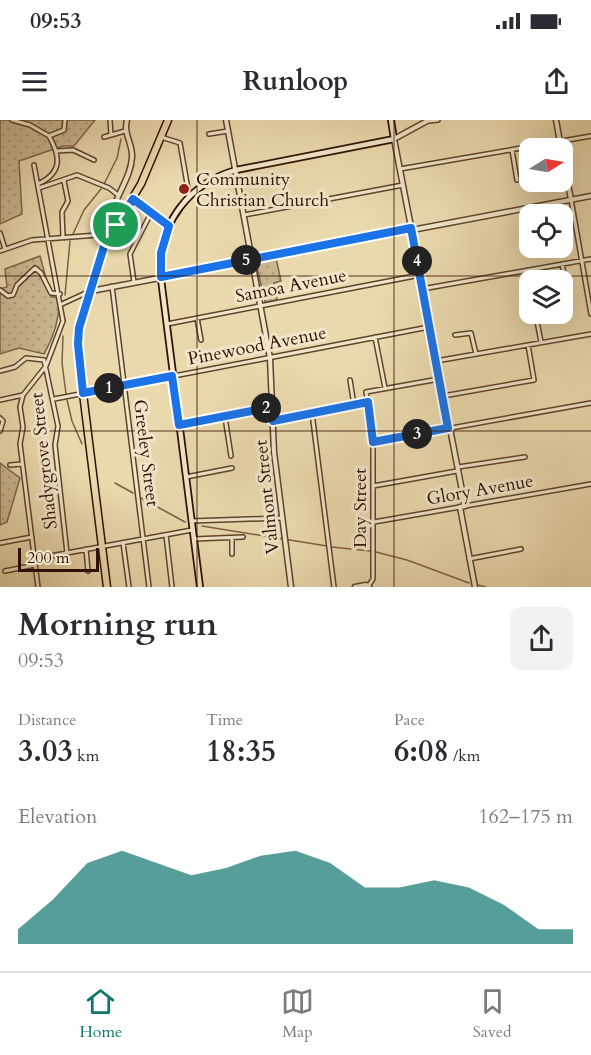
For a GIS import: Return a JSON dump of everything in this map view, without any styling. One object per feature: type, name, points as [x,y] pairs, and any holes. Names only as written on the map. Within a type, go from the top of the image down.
[{"type":"main road","points":[[107,587],[78,337],[90,291],[108,238],[147,173],[168,120]]},
{"type":"main road","points":[[200,587],[161,277],[161,253],[169,226],[189,195],[208,180],[236,170],[394,139],[391,120]]},
{"type":"street","points":[[12,120],[30,125],[49,136],[57,151],[54,175],[39,186]]},
{"type":"street","points":[[49,136],[64,130],[65,120]]},
{"type":"street","points":[[110,120],[111,135]]},
{"type":"street","points":[[116,225],[111,219],[133,156],[125,131],[127,120]]},
{"type":"street","name":"Valmont Street","points":[[226,120],[270,357],[273,421],[291,587]]},
{"type":"street","points":[[438,120],[428,121],[394,139],[457,469],[475,587]]},
{"type":"street","points":[[556,120],[559,138]]},
{"type":"street","points":[[209,134],[228,130]]},
{"type":"street","points":[[104,137],[125,131]]},
{"type":"street","points":[[573,139],[591,136]]},
{"type":"street","points":[[161,137],[180,143],[189,195]]},
{"type":"street","points":[[400,169],[519,149]]},
{"type":"street","points":[[57,151],[73,150],[94,160]]},
{"type":"street","points":[[512,150],[517,180]]},
{"type":"street","points":[[34,165],[62,304],[63,321],[46,366],[23,395],[20,407],[22,464],[38,587]]},
{"type":"street","points":[[39,186],[64,181],[75,175],[118,195]]},
{"type":"street","points":[[63,237],[62,212],[68,201],[64,181]]},
{"type":"street","points":[[244,215],[403,185]]},
{"type":"street","points":[[570,192],[591,314]]},
{"type":"street","points":[[62,304],[90,291],[112,286],[591,196]]},
{"type":"street","points":[[133,199],[169,226]]},
{"type":"street","points":[[134,282],[130,254],[152,213]]},
{"type":"street","points":[[0,233],[5,249]]},
{"type":"street","points":[[0,251],[28,241],[98,235],[108,238]]},
{"type":"street","points":[[528,270],[591,259]]},
{"type":"street","points":[[562,264],[563,270]]},
{"type":"street","points":[[0,290],[8,296],[13,295],[17,285],[35,268],[43,276],[51,293],[60,294]]},
{"type":"street","points":[[422,289],[519,272]]},
{"type":"street","name":"Samoa Avenue","points":[[167,324],[420,275]]},
{"type":"street","name":"Greeley Street","points":[[112,286],[149,587]]},
{"type":"street","points":[[197,318],[201,340]]},
{"type":"street","points":[[538,324],[541,342]]},
{"type":"street","name":"Pinewood Avenue","points":[[54,399],[429,327]]},
{"type":"street","points":[[455,335],[471,333],[476,354]]},
{"type":"street","points":[[436,361],[591,334]]},
{"type":"street","points":[[375,337],[385,388],[440,379]]},
{"type":"street","points":[[443,396],[534,380],[528,345]]},
{"type":"street","points":[[0,371],[15,367],[26,358],[42,359],[46,366]]},
{"type":"street","name":"Shadygrove Street","points":[[46,366],[58,426],[55,445],[68,553]]},
{"type":"street","points":[[350,380],[354,405]]},
{"type":"street","name":"Day Street","points":[[369,586],[373,579],[373,442],[366,392],[385,388]]},
{"type":"street","points":[[0,400],[23,395]]},
{"type":"street","points":[[273,421],[368,402]]},
{"type":"street","points":[[373,442],[591,403]]},
{"type":"street","points":[[179,425],[272,407]]},
{"type":"street","points":[[312,413],[334,587]]},
{"type":"street","points":[[225,416],[231,456]]},
{"type":"street","points":[[0,418],[3,421],[0,431]]},
{"type":"street","points":[[373,486],[525,457]]},
{"type":"street","points":[[10,465],[22,464]]},
{"type":"street","points":[[186,477],[231,468]]},
{"type":"street","name":"Glory Avenue","points":[[374,522],[591,484]]},
{"type":"street","points":[[191,521],[282,518]]},
{"type":"street","points":[[34,559],[192,530]]},
{"type":"street","points":[[166,535],[172,587]]},
{"type":"street","points":[[0,543],[32,537]]},
{"type":"street","points":[[194,540],[243,537]]},
{"type":"street","points":[[232,539],[232,554]]},
{"type":"street","points":[[123,543],[129,587]]},
{"type":"street","points":[[86,549],[88,571]]},
{"type":"street","points":[[469,559],[521,549]]},
{"type":"street","points":[[5,571],[35,565]]},
{"type":"street","points":[[355,587],[369,586]]},
{"type":"shaded area","points":[[0,120],[95,120],[74,146],[63,146],[19,161],[22,214],[0,224]]},
{"type":"shaded area","points":[[40,256],[51,297],[59,297],[58,319],[51,340],[44,354],[19,348],[0,354],[0,289],[7,287],[5,269]]},
{"type":"shaded area","points":[[276,258],[281,281],[274,283],[277,300],[265,302],[256,263]]},
{"type":"shaded area","points":[[0,463],[20,478],[7,522],[0,525]]},
{"type":"waterway","points":[[104,184],[117,158],[121,139]]},
{"type":"waterway","points":[[73,234],[84,210],[101,189]]},
{"type":"waterway","points":[[65,295],[70,241]]},
{"type":"waterway","points":[[63,336],[62,363],[66,394]]},
{"type":"waterway","points":[[67,400],[72,421],[82,444]]},
{"type":"waterway","points":[[115,483],[133,493]]},
{"type":"waterway","points":[[141,498],[185,522]]},
{"type":"waterway","points":[[202,526],[327,546]]},
{"type":"waterway","points":[[332,547],[370,551]]},
{"type":"waterway","points":[[376,552],[407,560],[469,583]]},
{"type":"waterway","points":[[478,585],[486,587]]},
{"type":"place","name":"Community Christian Church","points":[[184,189]]},
{"type":"route","points":[[133,199],[169,226],[161,253],[161,277],[411,228],[448,428],[373,442],[368,402],[273,421],[272,407],[179,425],[172,376],[83,393],[78,344],[79,328],[104,247],[116,225],[133,199]]}]
